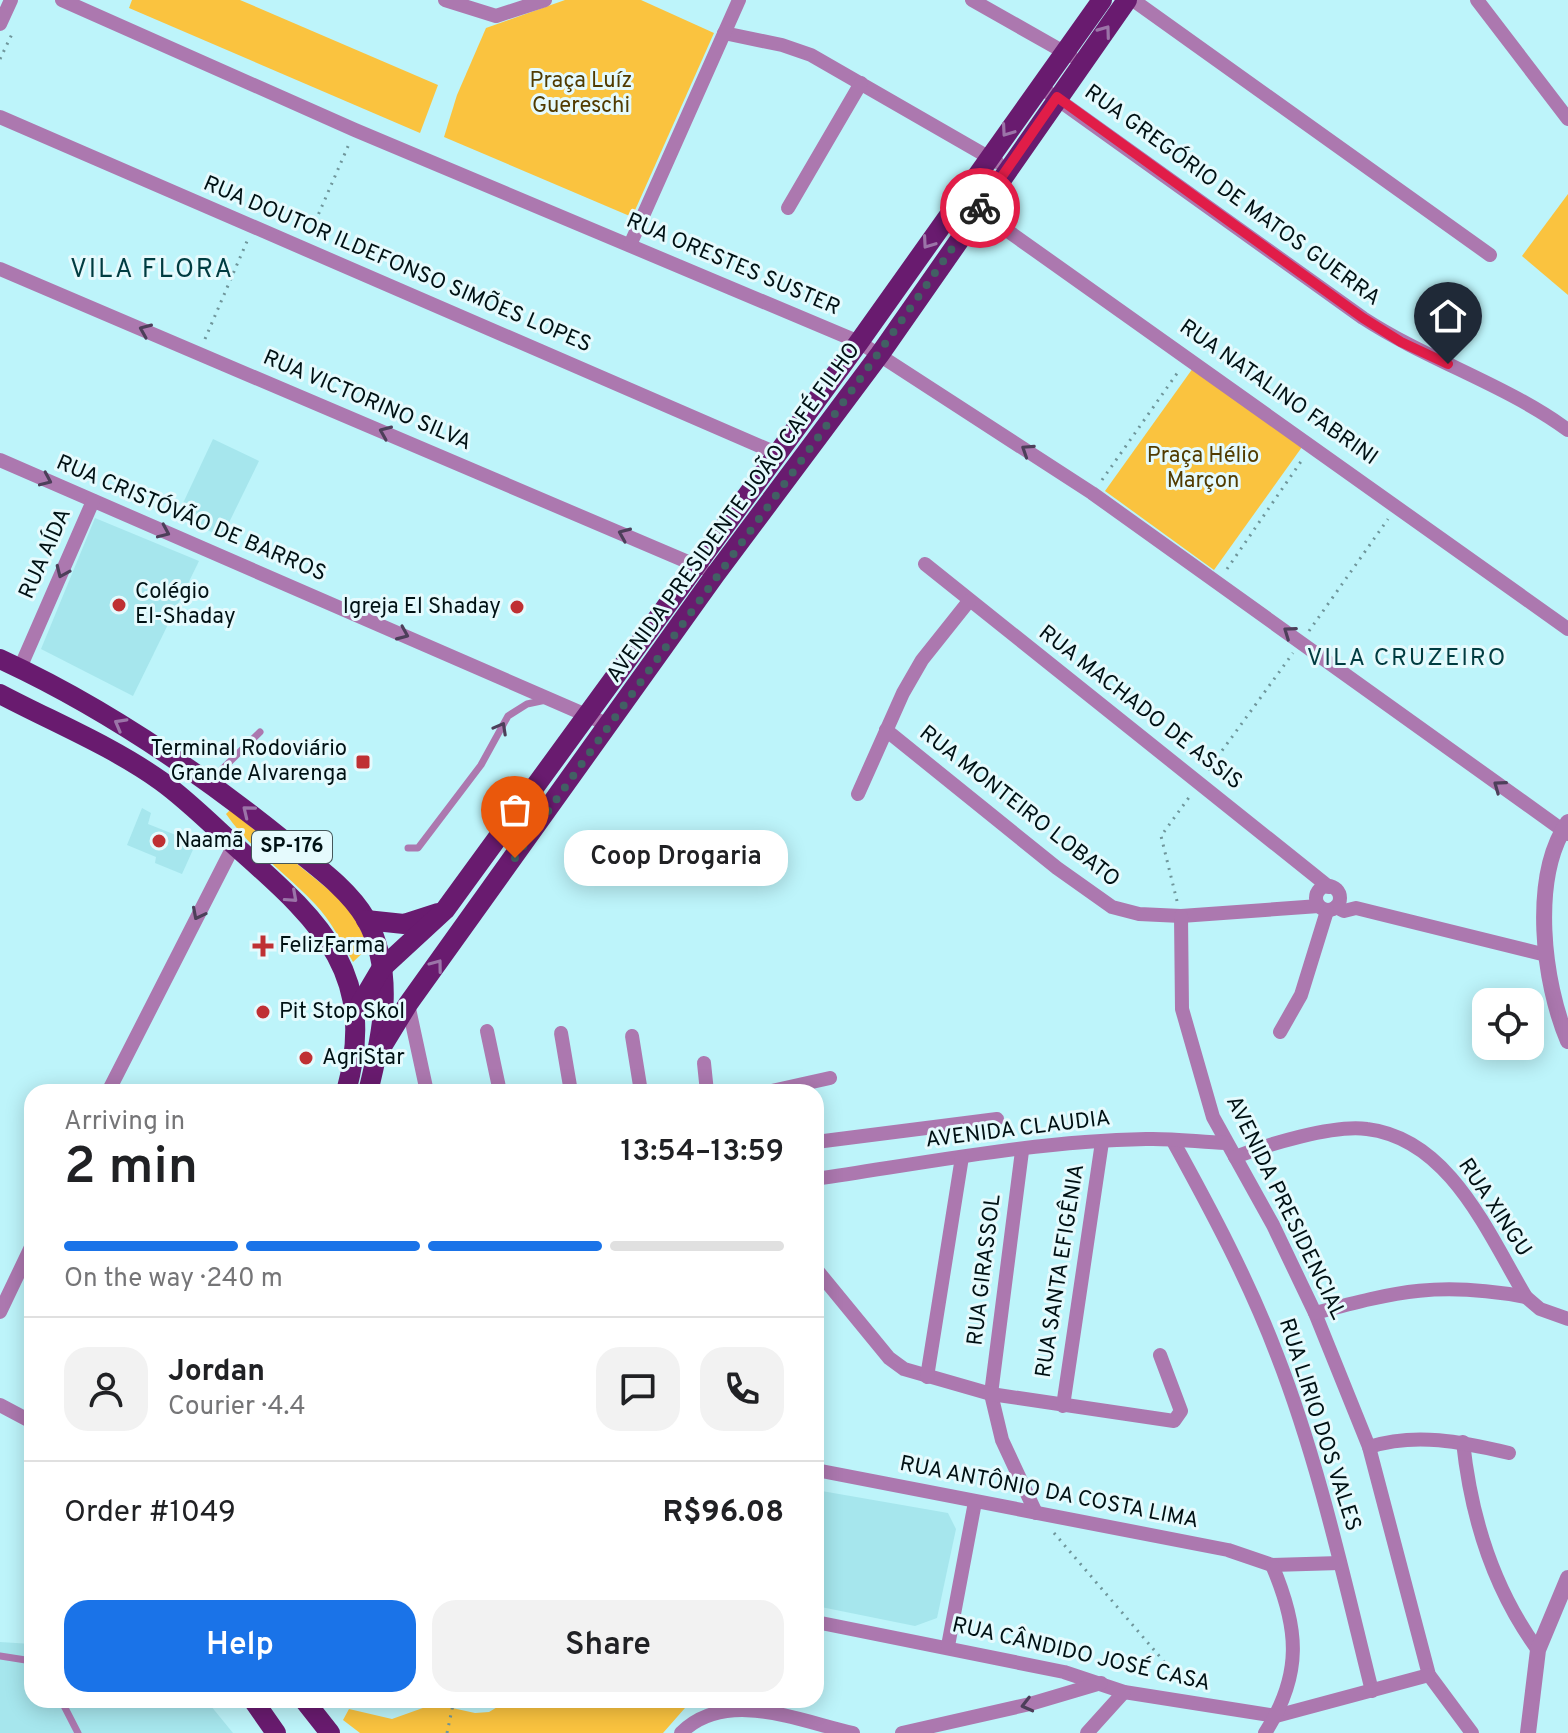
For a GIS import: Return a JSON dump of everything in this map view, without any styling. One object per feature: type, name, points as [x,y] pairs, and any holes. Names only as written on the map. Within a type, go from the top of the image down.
[{"type":"main road","name":"AVENIDA PRESIDENTE JOÃO CAFÉ FILHO","points":[[355,1013],[366,989],[381,969],[445,910],[859,342],[1102,0]]},
{"type":"main road","name":"AVENIDA PRESIDENTE JOÃO CAFÉ FILHO","points":[[378,1053],[408,1004],[715,575],[880,354],[1057,97],[1130,0]]},
{"type":"main road","name":"SP-176","points":[[0,659],[142,736],[210,781],[343,890],[366,920],[381,969],[384,999],[378,1053],[370,1084]]},
{"type":"main road","name":"SP-176","points":[[0,694],[161,781],[296,900],[325,933],[343,973],[355,1013],[354,1057],[348,1084]]},
{"type":"main road","points":[[161,781],[192,786],[210,781]]},
{"type":"main road","points":[[366,920],[404,924],[445,910]]},
{"type":"main road","points":[[259,1708],[276,1733]]},
{"type":"main road","points":[[310,1708],[330,1733]]},
{"type":"street","points":[[0,24],[11,0]]},
{"type":"street","name":"RUA ORESTES SUSTER","points":[[62,0],[355,130],[859,342],[1092,493],[1566,829]]},
{"type":"street","points":[[445,0],[496,16],[545,0]]},
{"type":"street","points":[[630,245],[739,0]]},
{"type":"street","points":[[972,0],[1082,63]]},
{"type":"street","points":[[1130,0],[1490,255]]},
{"type":"street","points":[[1477,0],[1568,119]]},
{"type":"street","points":[[724,33],[782,45],[811,55],[1008,168]]},
{"type":"street","points":[[788,208],[861,83]]},
{"type":"street","name":"RUA GREGÓRIO DE MATOS GUERRA","points":[[1039,86],[1363,318],[1411,347],[1523,399],[1568,430]]},
{"type":"street","name":"RUA DOUTOR ILDEFONSO SIMÕES LOPES","points":[[0,117],[776,453]]},
{"type":"street","name":"RUA NATALINO FABRINI","points":[[960,197],[1313,444],[1568,629]]},
{"type":"street","name":"RUA VICTORINO SILVA","points":[[0,269],[696,564],[715,575]]},
{"type":"street","name":"RUA CRISTÓVÃO DE BARROS","points":[[0,460],[492,672],[583,717],[609,725]]},
{"type":"street","name":"RUA AÍDA","points":[[20,668],[93,501]]},
{"type":"street","name":"RUA MACHADO DE ASSIS","points":[[925,564],[1199,783],[1330,901]]},
{"type":"street","points":[[858,794],[922,660],[969,601]]},
{"type":"street","name":"RUA MONTEIRO LOBATO","points":[[886,730],[1112,907],[1139,914],[1181,916],[1330,901]]},
{"type":"street","points":[[1566,829],[1547,878],[1546,955],[1553,996],[1568,1041]]},
{"type":"street","points":[[112,1084],[234,845]]},
{"type":"street","points":[[1280,1032],[1301,995],[1330,901],[1344,911],[1356,908],[1546,955]]},
{"type":"street","name":"AVENIDA PRESIDENCIAL","points":[[1181,916],[1182,1009],[1200,1082],[1226,1143],[1315,1313],[1369,1447],[1429,1675],[1472,1733]]},
{"type":"street","points":[[408,1004],[425,1084]]},
{"type":"street","points":[[487,1031],[498,1084]]},
{"type":"street","points":[[561,1033],[570,1084]]},
{"type":"street","points":[[632,1036],[640,1084]]},
{"type":"street","points":[[704,1063],[706,1084]]},
{"type":"street","points":[[803,1084],[830,1078]]},
{"type":"street","points":[[824,1141],[997,1119]]},
{"type":"street","name":"RUA XINGU","points":[[1235,1157],[1285,1141],[1335,1132],[1363,1128],[1389,1133],[1435,1160],[1454,1180],[1526,1297],[1540,1309],[1568,1319]]},
{"type":"street","name":"RUA LIRIO DOS VALES","points":[[1173,1141],[1235,1258],[1277,1355],[1340,1563],[1372,1691]]},
{"type":"street","name":"AVENIDA CLAUDIA","points":[[824,1178],[962,1157],[1102,1142],[1226,1143]]},
{"type":"street","name":"RUA SANTA EFIGÊNIA","points":[[1063,1406],[1102,1142]]},
{"type":"street","name":"RUA GIRASSOL","points":[[991,1394],[1022,1151]]},
{"type":"street","points":[[927,1377],[962,1157]]},
{"type":"street","points":[[0,1312],[24,1262]]},
{"type":"street","points":[[824,1279],[889,1358],[904,1369],[991,1394],[1167,1422],[1178,1420],[1181,1411],[1160,1355]]},
{"type":"street","points":[[1315,1313],[1381,1295],[1430,1288],[1474,1287],[1526,1297]]},
{"type":"street","points":[[991,1394],[1002,1440],[1036,1513]]},
{"type":"street","points":[[0,1405],[24,1418]]},
{"type":"street","points":[[1369,1447],[1403,1439],[1463,1442],[1509,1453]]},
{"type":"street","points":[[1463,1442],[1466,1473],[1487,1552],[1506,1599],[1538,1650]]},
{"type":"street","name":"RUA ANTÔNIO DA COSTA LIMA","points":[[824,1472],[1228,1550],[1272,1565]]},
{"type":"street","points":[[948,1646],[975,1502]]},
{"type":"street","points":[[1265,1733],[1290,1687],[1292,1638],[1288,1609],[1272,1565],[1340,1563]]},
{"type":"street","points":[[1528,1733],[1538,1650],[1565,1587]]},
{"type":"street","name":"RUA CÂNDIDO JOSÉ CASA","points":[[824,1623],[948,1646],[1102,1683],[1124,1692],[1276,1716],[1429,1675]]},
{"type":"street","points":[[902,1733],[1030,1704],[1102,1683]]},
{"type":"street","points":[[1087,1733],[1124,1692]]},
{"type":"street","points":[[681,1733],[701,1717],[727,1709],[752,1711],[853,1733]]},
{"type":"lane","points":[[408,848],[418,848],[472,777],[508,716],[527,704],[548,699]]},
{"type":"lane","points":[[210,781],[260,732]]},
{"type":"lane","points":[[0,1656],[24,1660]]},
{"type":"lane","points":[[65,1708],[78,1733]]},
{"type":"path","points":[[304,247],[355,130]]},
{"type":"path","points":[[198,353],[253,226]]},
{"type":"path","points":[[1092,493],[1189,357]]},
{"type":"path","points":[[1219,582],[1313,444]]},
{"type":"path","points":[[1181,916],[1161,836],[1398,505]]},
{"type":"path","points":[[1036,1513],[1202,1706]]},
{"type":"path","points":[[447,1733],[452,1708]]},
{"type":"shaded area","name":"Colégio El-Shaday","points":[[213,439],[259,461],[222,537],[177,516]]},
{"type":"shaded area","name":"Colégio El-Shaday","points":[[95,518],[199,561],[133,696],[41,649]]},
{"type":"shaded area","name":"Naamã","points":[[142,808],[151,813],[148,824],[196,843],[182,874],[155,863],[156,857],[127,845]]},
{"type":"shaded area","points":[[824,1491],[948,1513],[956,1529],[937,1618],[915,1626],[824,1608]]},
{"type":"shaded area","points":[[0,1642],[24,1644],[24,1708],[213,1708],[233,1733],[0,1733]]},
{"type":"green space","points":[[132,0],[240,0],[438,85],[420,133],[129,8]]},
{"type":"green space","name":"Praça Luíz Guereschi","points":[[565,0],[641,0],[714,33],[632,217],[444,137],[457,95],[486,28]]},
{"type":"green space","points":[[1568,194],[1568,295],[1522,256]]},
{"type":"green space","name":"Praça Hélio Marçon","points":[[1193,368],[1302,447],[1214,570],[1105,491]]},
{"type":"green space","points":[[230,810],[349,906],[369,947],[353,962],[321,911],[236,827],[226,814]]},
{"type":"green space","points":[[423,1708],[489,1712],[496,1708],[685,1708],[663,1733],[360,1733],[343,1720],[349,1709],[392,1719]]},
{"type":"way so far","points":[[515,858],[715,575],[880,354],[980,208]]},
{"type":"place","name":"Colégio El-Shaday","points":[[119,605]]},
{"type":"place","name":"Igreja El Shaday","points":[[517,607]]},
{"type":"place","name":"Terminal Rodoviário Grande Alvarenga","points":[[363,762]]},
{"type":"place","name":"Naamã","points":[[159,841]]},
{"type":"place","name":"Coop Drogaria","points":[[515,858]]},
{"type":"place","name":"FelizFarma","points":[[263,946]]},
{"type":"place","name":"Pit Stop Skol","points":[[263,1012]]},
{"type":"place","name":"AgriStar","points":[[306,1058]]},
{"type":"district","name":"VILA FLORA","points":[[152,270]]},
{"type":"district","name":"VILA CRUZEIRO","points":[[1407,659]]},
{"type":"route","points":[[980,208],[1057,97],[1363,318],[1401,342],[1448,364]]}]
